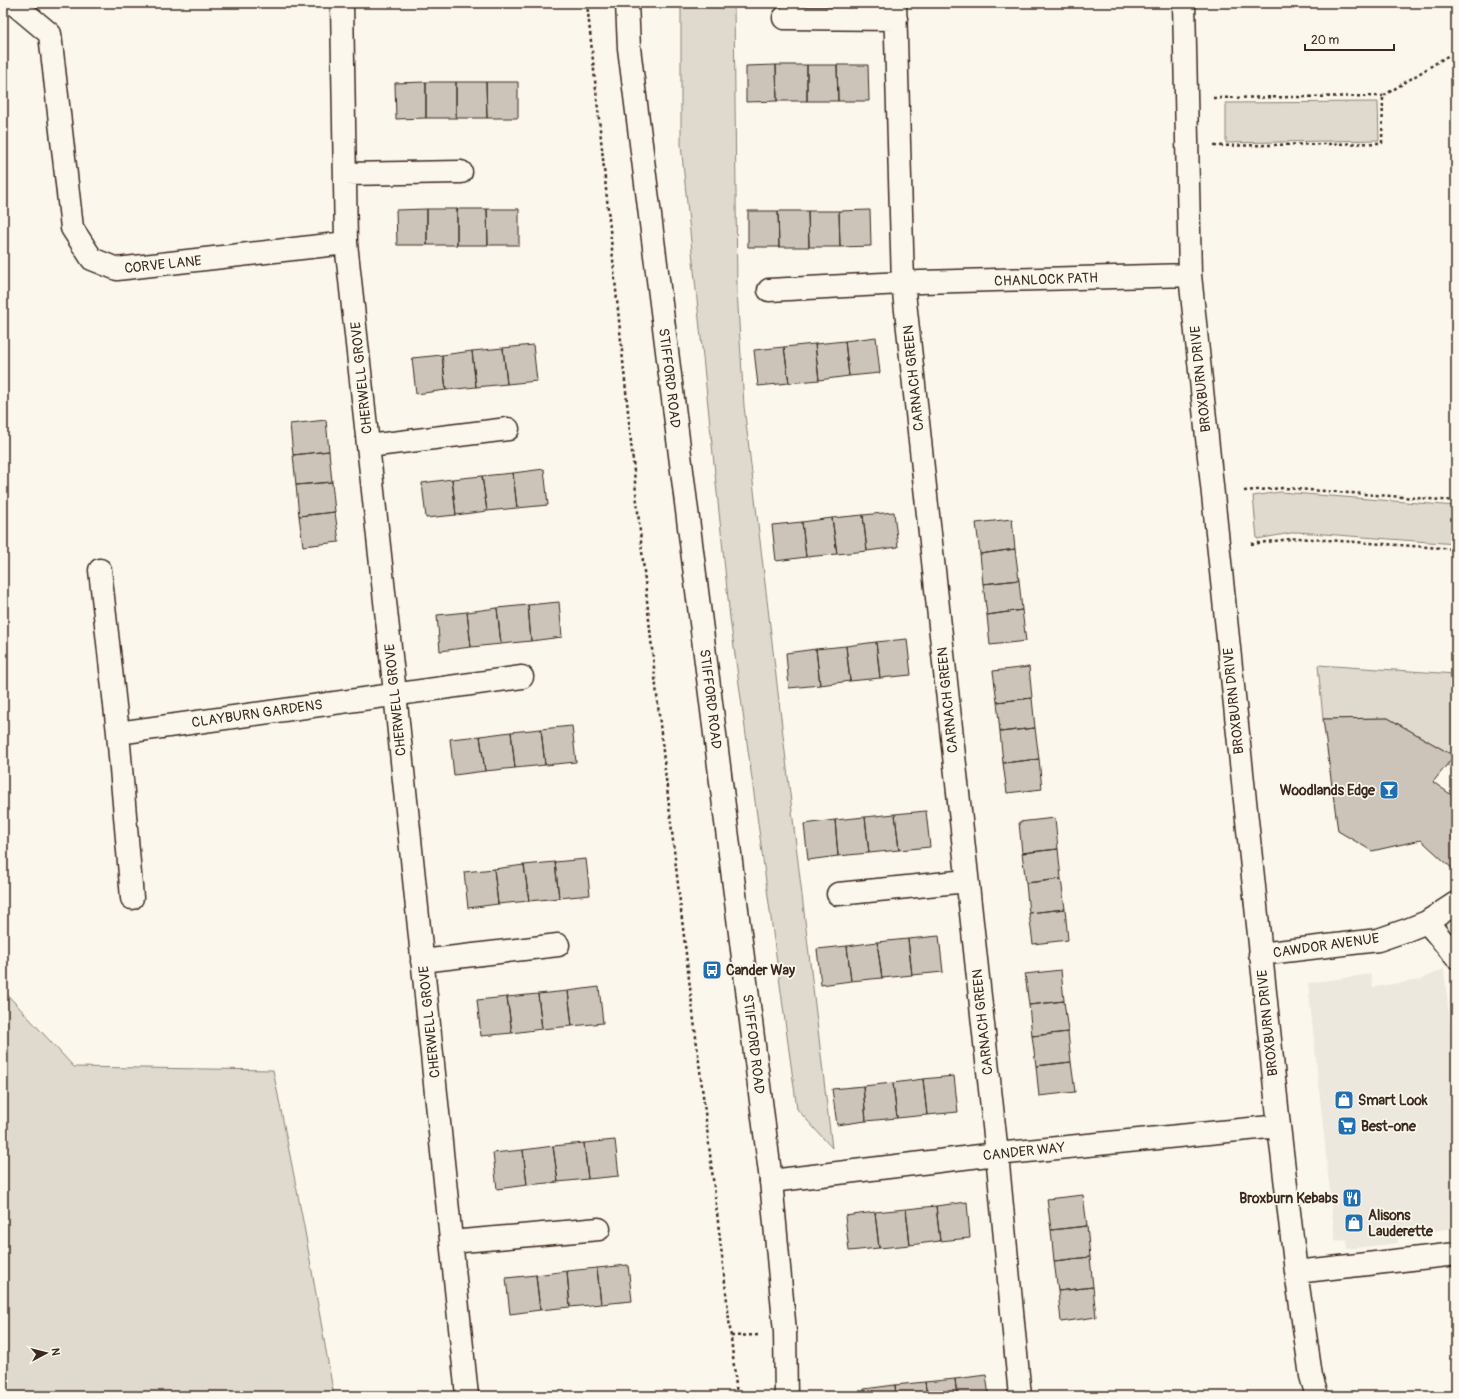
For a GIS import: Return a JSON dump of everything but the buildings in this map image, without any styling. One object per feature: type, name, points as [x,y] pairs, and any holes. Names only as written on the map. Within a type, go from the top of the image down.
[{"type":"street","name":"CORVE LANE","points":[[13,3],[50,34],[72,228],[92,259],[117,269],[346,243]]},
{"type":"street","name":"CHERWELL GROVE","points":[[342,3],[346,243],[395,693],[467,1396]]},
{"type":"street","name":"STIFFORD ROAD","points":[[627,3],[629,48],[771,1181],[785,1332],[786,1396]]},
{"type":"street","name":"BROXBURN DRIVE","points":[[1184,3],[1190,275],[1278,1126],[1296,1272],[1311,1376],[1317,1396]]},
{"type":"street","points":[[784,18],[896,11]]},
{"type":"street","name":"CARNACH GREEN","points":[[896,11],[902,283],[996,1154],[1020,1396]]},
{"type":"street","points":[[345,174],[461,172]]},
{"type":"street","name":"CHANLOCK PATH","points":[[769,290],[902,283],[1190,275]]},
{"type":"street","points":[[368,446],[508,429]]},
{"type":"street","points":[[100,570],[118,733],[132,898]]},
{"type":"street","name":"CLAYBURN GARDENS","points":[[118,733],[395,693],[522,677]]},
{"type":"street","points":[[838,894],[967,881]]},
{"type":"street","name":"CAWDOR AVENUE","points":[[1260,954],[1378,940],[1427,922],[1456,903]]},
{"type":"street","points":[[1427,922],[1456,957]]},
{"type":"street","points":[[422,961],[558,945]]},
{"type":"street","name":"CANDER WAY","points":[[771,1181],[996,1154],[1278,1126]]},
{"type":"street","points":[[451,1242],[599,1229]]},
{"type":"street","points":[[1296,1272],[1456,1254]]},
{"type":"path","points":[[587,3],[640,531],[674,848],[738,1396]]},
{"type":"path","points":[[1212,98],[1383,96],[1454,52]]},
{"type":"path","points":[[1213,146],[1382,143],[1383,96]]},
{"type":"path","points":[[1244,491],[1284,488],[1456,501]]},
{"type":"path","points":[[1251,544],[1298,538],[1456,549]]},
{"type":"path","points":[[732,1336],[764,1335]]},
{"type":"shaded area","points":[[681,3],[734,3],[737,290],[744,406],[832,1148],[797,1109],[730,618],[681,145]]},
{"type":"shaded area","points":[[1378,102],[1379,140],[1226,143],[1226,103]]},
{"type":"shaded area","points":[[1280,492],[1456,506],[1456,544],[1297,532],[1257,539],[1253,496]]},
{"type":"shaded area","points":[[1318,665],[1456,674],[1456,771],[1447,765],[1454,756],[1388,718],[1323,719]]},
{"type":"shaded area","points":[[1444,969],[1456,1082],[1456,1228],[1397,1235],[1398,1243],[1347,1249],[1346,1240],[1335,1241],[1308,983],[1371,974],[1373,987],[1419,980]]},
{"type":"shaded area","points":[[3,990],[74,1067],[273,1070],[304,1226],[334,1396],[3,1396]]},
{"type":"place","name":"Woodlands Edge","points":[[1389,790]]},
{"type":"place","name":"Cander Way","points":[[712,970]]},
{"type":"place","name":"Smart Look","points":[[1344,1100]]},
{"type":"place","name":"Best-one","points":[[1347,1126]]},
{"type":"place","name":"Broxburn Kebabs","points":[[1352,1198]]},
{"type":"place","name":"Alisons Lauderette","points":[[1354,1223]]}]
